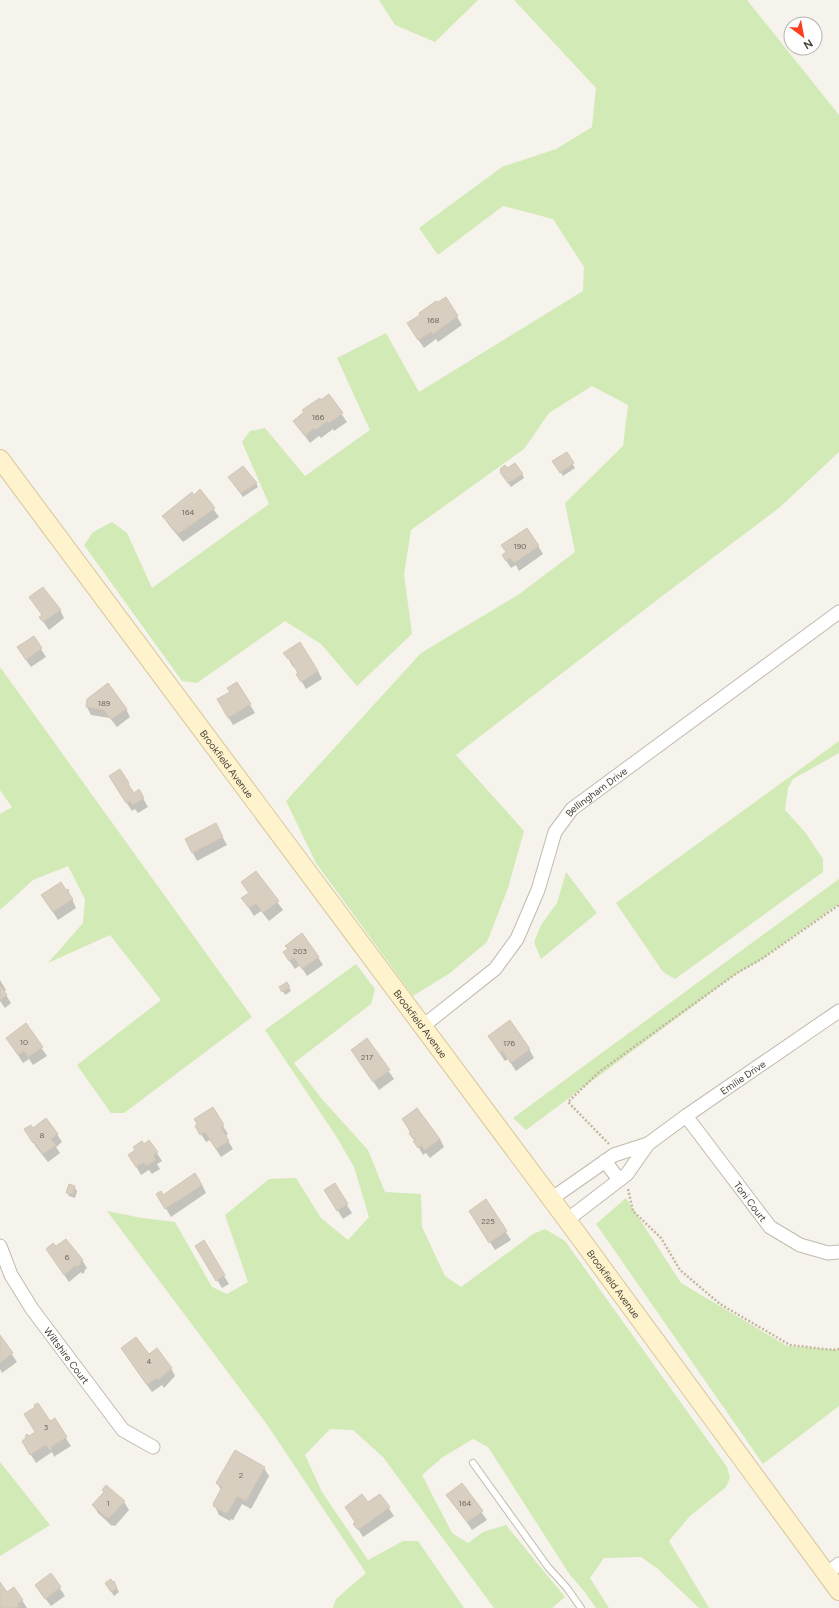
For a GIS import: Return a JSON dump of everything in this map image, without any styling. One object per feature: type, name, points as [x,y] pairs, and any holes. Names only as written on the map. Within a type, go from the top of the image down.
[{"type":"main road","name":"Brookfield Avenue","points":[[0,459],[567,1220],[833,1569],[839,1591]]},
{"type":"street","name":"Bellingham Drive","points":[[423,1026],[495,969],[517,939],[538,890],[555,832],[572,810],[839,612]]},
{"type":"street","name":"Emilie Drive","points":[[551,1198],[614,1155],[648,1144],[686,1116],[839,1011]]},
{"type":"street","name":"Toni Court","points":[[686,1116],[770,1227],[800,1245],[828,1253],[839,1252]]},
{"type":"street","name":"Emilie Drive","points":[[567,1220],[624,1184],[627,1174],[648,1144]]},
{"type":"street","points":[[605,1161],[624,1184]]},
{"type":"street","name":"Wiltshire Court","points":[[0,1246],[10,1275],[32,1309],[123,1430],[153,1447]]},
{"type":"lane","points":[[473,1463],[548,1567],[567,1588],[581,1608]]},
{"type":"path","points":[[610,1145],[568,1102],[599,1072],[737,973],[763,958],[839,904]]},
{"type":"path","points":[[624,1184],[633,1211],[661,1238],[680,1270],[720,1304],[790,1345],[833,1350],[839,1349]]},
{"type":"green space","points":[[379,0],[478,0],[435,42],[395,25]]},
{"type":"green space","points":[[514,0],[747,0],[783,45],[783,56],[792,56],[839,115],[839,452],[779,508],[456,755],[524,831],[508,888],[487,942],[450,973],[413,996],[316,863],[286,801],[421,653],[518,595],[575,552],[565,503],[623,446],[628,405],[592,386],[549,413],[524,449],[411,530],[404,574],[412,634],[357,686],[321,644],[285,621],[197,683],[182,681],[84,545],[93,532],[112,522],[127,533],[152,588],[269,504],[242,442],[250,431],[265,428],[305,476],[370,430],[337,358],[386,333],[419,392],[583,291],[584,267],[553,219],[503,206],[438,255],[419,228],[502,167],[556,149],[592,127],[596,88]]},
{"type":"green space","points":[[0,667],[252,1017],[124,1113],[111,1113],[77,1065],[161,1000],[110,935],[48,963],[83,923],[85,899],[68,866],[33,880],[0,910],[0,814],[12,807],[0,790]]},
{"type":"green space","points":[[839,741],[839,753],[793,779],[788,788],[785,810],[805,832],[823,859],[823,872],[675,979],[663,972],[616,903]]},
{"type":"green space","points":[[566,872],[597,913],[541,959],[534,942],[541,925],[557,903]]},
{"type":"green space","points":[[839,879],[839,904],[759,961],[736,974],[526,1130],[513,1118]]},
{"type":"green space","points":[[356,964],[375,989],[371,1004],[294,1063],[322,1099],[368,1150],[385,1192],[421,1194],[422,1227],[445,1276],[461,1287],[533,1234],[545,1229],[565,1241],[727,1467],[730,1478],[726,1487],[690,1516],[669,1541],[709,1608],[699,1608],[658,1569],[641,1557],[604,1558],[590,1578],[609,1608],[596,1608],[570,1575],[488,1447],[473,1439],[443,1457],[422,1475],[452,1533],[468,1543],[483,1532],[506,1525],[565,1597],[552,1608],[494,1608],[383,1457],[353,1430],[330,1429],[305,1455],[322,1492],[368,1560],[403,1541],[418,1541],[464,1608],[333,1608],[336,1599],[366,1573],[268,1426],[107,1211],[142,1218],[175,1222],[212,1287],[227,1294],[248,1282],[225,1215],[269,1179],[296,1178],[321,1218],[348,1240],[369,1217],[354,1167],[336,1136],[265,1030]]},
{"type":"green space","points":[[626,1198],[681,1283],[787,1346],[839,1350],[839,1406],[763,1464],[596,1224]]},
{"type":"green space","points":[[0,1462],[50,1525],[0,1556]]},
{"type":"building","points":[[446,297],[458,316],[433,334],[431,332],[418,340],[407,323],[420,315],[419,313],[436,301],[438,302]]},
{"type":"building","points":[[329,394],[343,413],[329,423],[327,421],[316,430],[314,428],[305,436],[293,421],[304,412],[302,410]]},
{"type":"building","points":[[567,452],[574,463],[560,473],[552,461]]},
{"type":"building","points":[[515,463],[523,474],[508,483],[500,472],[500,469],[505,465],[507,468]]},
{"type":"building","points":[[243,466],[257,483],[241,493],[228,477]]},
{"type":"building","points":[[200,489],[215,508],[178,534],[162,516],[192,492],[194,495]]},
{"type":"building","points":[[527,528],[539,546],[514,563],[510,558],[506,561],[502,555],[506,552],[501,545]]},
{"type":"building","points":[[43,587],[61,610],[43,622],[39,617],[42,615],[29,597]]},
{"type":"building","points":[[34,636],[42,648],[26,660],[17,647]]},
{"type":"building","points":[[300,642],[318,671],[301,682],[296,674],[298,673],[289,658],[288,659],[283,653]]},
{"type":"building","points":[[237,682],[251,704],[228,718],[217,699],[230,692],[227,688]]},
{"type":"building","points":[[108,683],[127,709],[111,719],[104,710],[86,707],[87,699]]},
{"type":"building","points":[[120,769],[134,793],[139,789],[144,798],[133,805],[130,801],[126,803],[109,776]]},
{"type":"building","points":[[216,823],[223,837],[192,853],[185,839]]},
{"type":"building","points":[[256,871],[279,901],[263,913],[256,903],[249,908],[241,898],[249,893],[241,882]]},
{"type":"building","points":[[61,882],[66,890],[68,889],[68,892],[73,899],[53,912],[41,895]]},
{"type":"building","points":[[302,933],[319,957],[302,969],[294,958],[289,961],[283,952],[288,949],[285,946]]},
{"type":"building","points":[[287,982],[290,987],[282,992],[279,987]]},
{"type":"building","points":[[0,985],[7,995],[0,1000]]},
{"type":"building","points":[[510,1020],[530,1049],[511,1063],[502,1051],[500,1053],[488,1036]]},
{"type":"building","points":[[26,1023],[43,1047],[28,1057],[24,1051],[18,1055],[6,1038]]},
{"type":"building","points":[[367,1038],[390,1070],[373,1082],[351,1050]]},
{"type":"building","points":[[213,1107],[224,1125],[221,1127],[229,1141],[216,1149],[205,1132],[200,1135],[195,1126],[197,1124],[194,1119]]},
{"type":"building","points":[[417,1108],[440,1139],[425,1150],[421,1145],[418,1148],[413,1141],[416,1139],[415,1137],[413,1139],[409,1133],[411,1132],[402,1119]]},
{"type":"building","points":[[46,1118],[58,1134],[51,1139],[56,1145],[43,1154],[34,1142],[33,1143],[24,1129],[31,1125],[33,1128]]},
{"type":"building","points":[[149,1140],[158,1152],[153,1156],[156,1160],[146,1166],[144,1162],[136,1167],[128,1155],[135,1150],[133,1147],[142,1141],[144,1144]]},
{"type":"building","points":[[195,1173],[202,1185],[165,1209],[156,1194],[161,1191],[163,1195]]},
{"type":"building","points":[[335,1183],[348,1204],[337,1211],[324,1190]]},
{"type":"building","points":[[69,1184],[75,1186],[73,1194],[66,1193]]},
{"type":"building","points":[[486,1199],[507,1231],[489,1243],[469,1211]]},
{"type":"building","points":[[66,1239],[83,1260],[80,1262],[81,1264],[77,1267],[76,1265],[64,1275],[46,1249],[53,1243],[56,1246]]},
{"type":"building","points":[[204,1240],[225,1275],[216,1281],[195,1246]]},
{"type":"building","points":[[0,1335],[13,1353],[0,1363]]},
{"type":"building","points":[[136,1337],[149,1354],[157,1348],[172,1368],[158,1380],[156,1378],[147,1385],[121,1348]]},
{"type":"building","points":[[38,1403],[50,1421],[55,1418],[67,1437],[51,1447],[52,1449],[50,1451],[46,1445],[30,1455],[22,1441],[26,1438],[25,1436],[27,1434],[29,1436],[35,1432],[24,1414],[35,1407],[34,1405]]},
{"type":"building","points":[[235,1450],[265,1467],[246,1501],[237,1496],[228,1513],[225,1513],[213,1506],[222,1487],[216,1483]]},
{"type":"building","points":[[462,1483],[483,1511],[467,1522],[446,1495]]},
{"type":"building","points":[[106,1485],[125,1501],[109,1518],[107,1518],[92,1505],[104,1492],[102,1490]]},
{"type":"building","points":[[362,1494],[368,1502],[380,1494],[390,1507],[358,1530],[353,1524],[355,1522],[345,1507]]},
{"type":"building","points":[[51,1573],[61,1587],[45,1599],[35,1585]]},
{"type":"building","points":[[111,1579],[113,1582],[114,1581],[117,1588],[111,1592],[105,1583]]},
{"type":"building","points":[[0,1582],[7,1592],[14,1587],[23,1600],[17,1604],[19,1606],[16,1608],[0,1608]]}]
